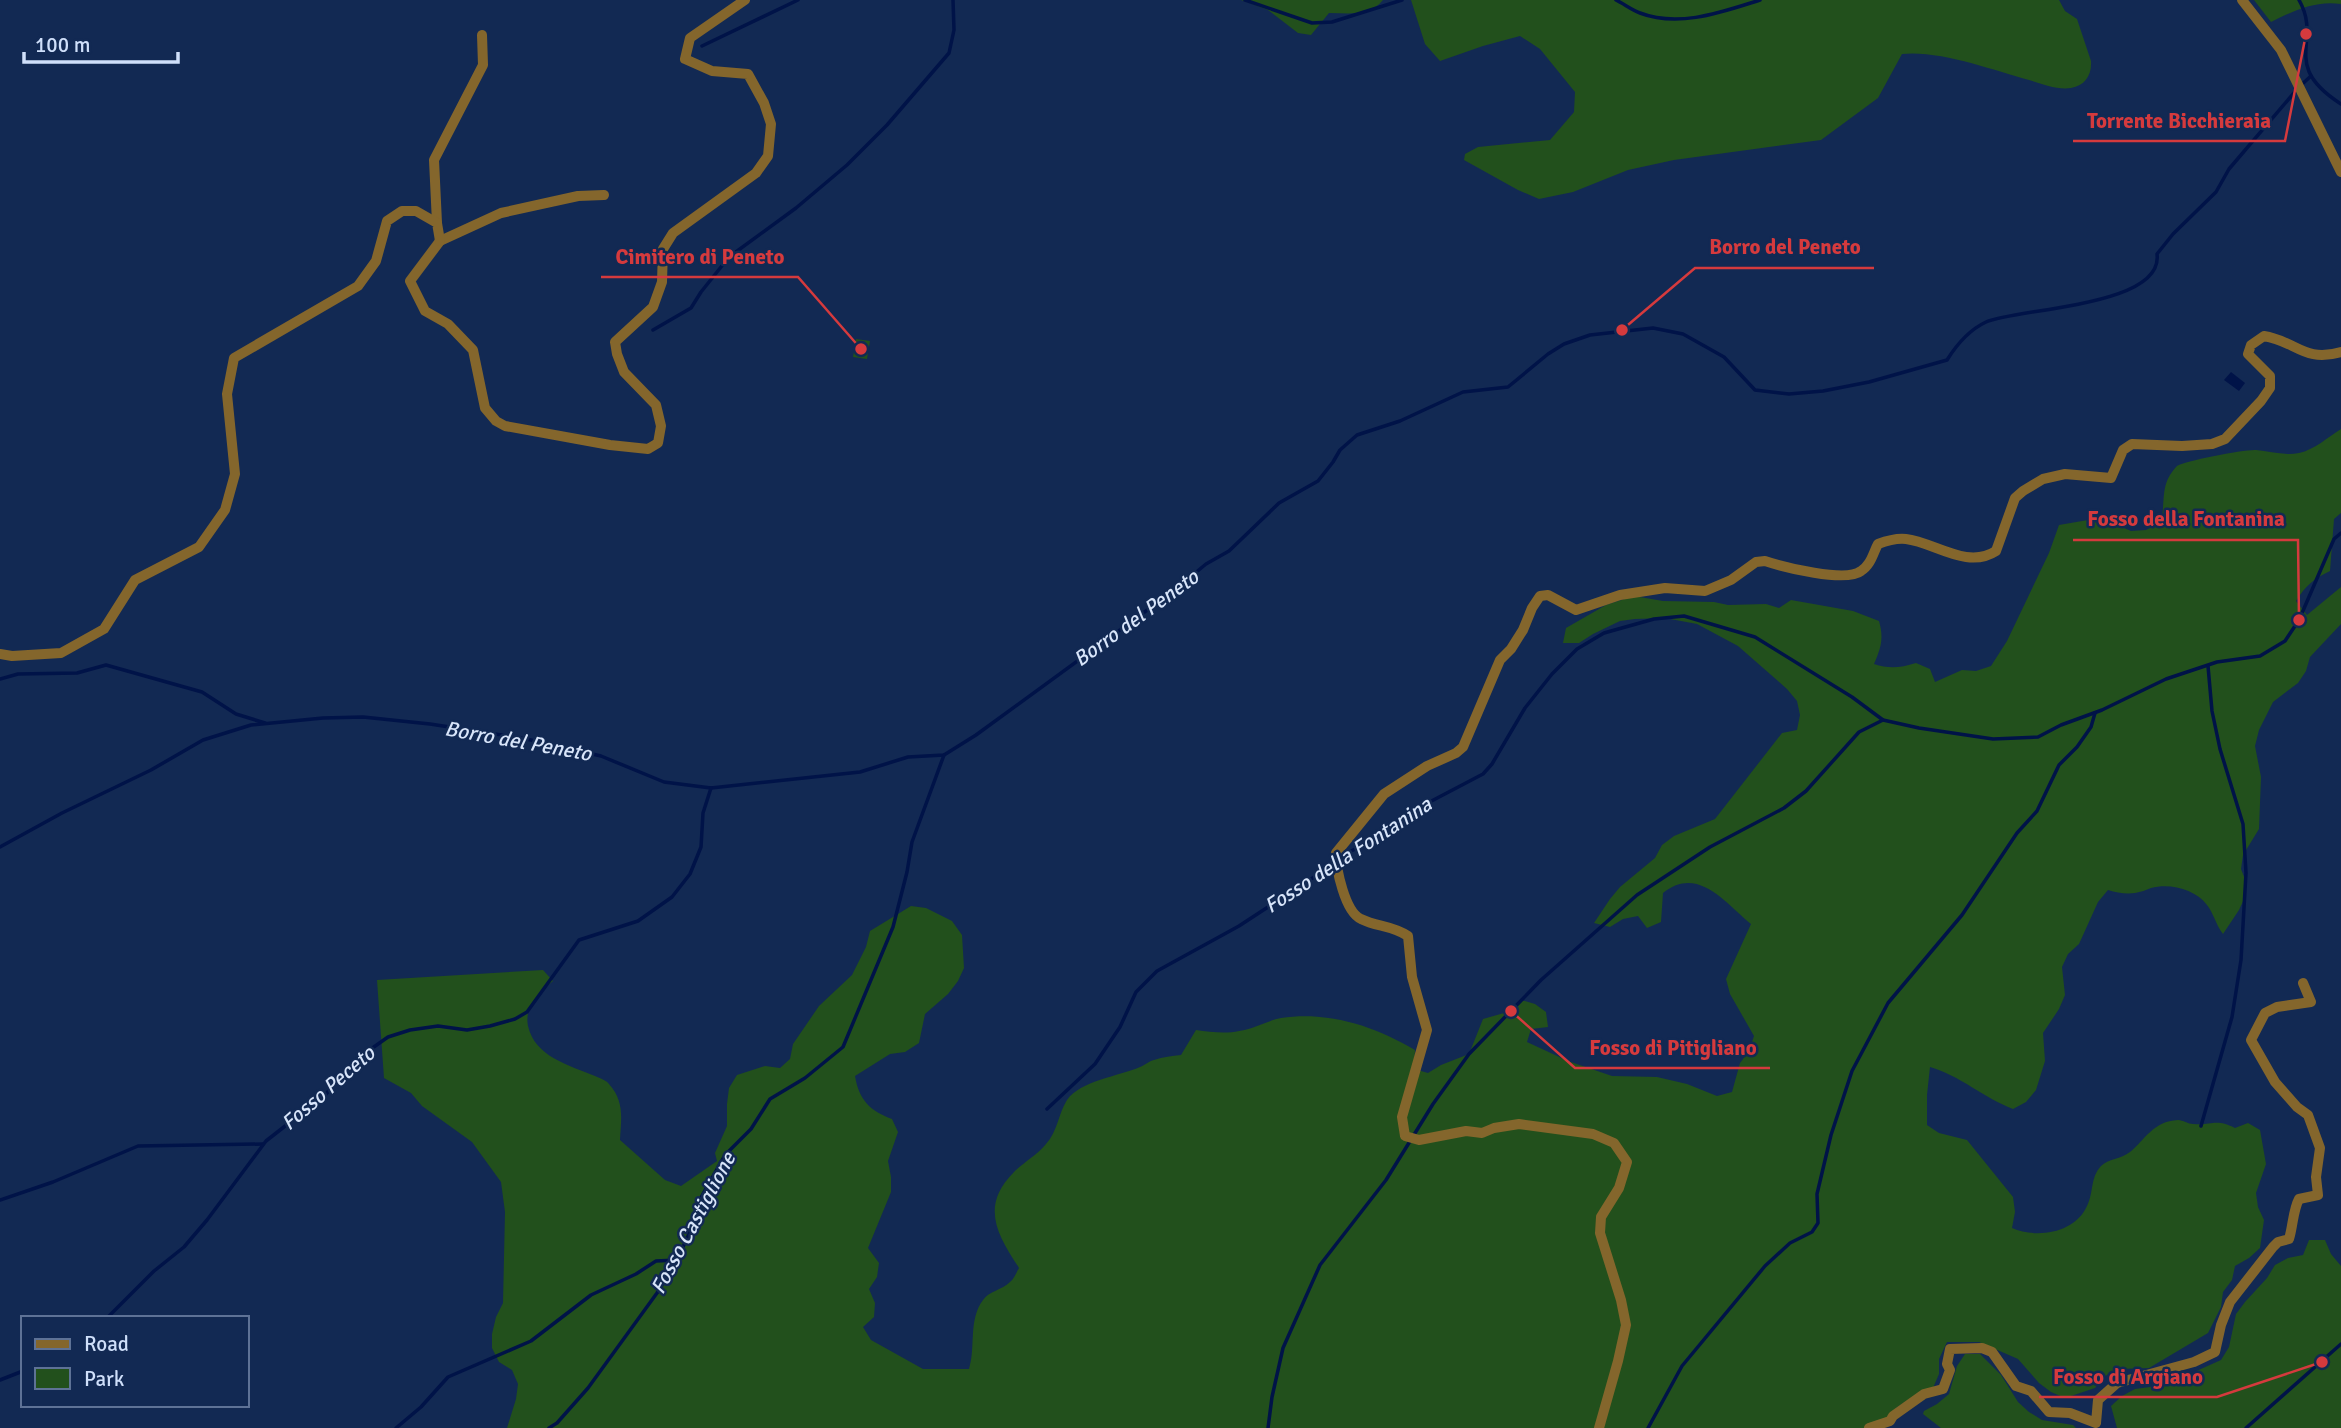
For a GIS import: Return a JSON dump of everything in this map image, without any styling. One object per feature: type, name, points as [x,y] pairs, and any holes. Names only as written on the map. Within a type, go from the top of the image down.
[{"type":"street","points":[[604,195],[578,196],[501,213],[440,241],[410,281],[425,311],[448,324],[473,350],[485,408],[496,421],[505,426],[648,449],[658,443],[661,426],[656,405],[624,372],[615,342],[653,307],[662,282],[663,248],[673,233],[756,173],[768,156],[771,124],[764,103],[748,74],[712,71],[685,59],[690,38],[745,0]]},
{"type":"street","points":[[2242,0],[2281,50],[2341,172]]},
{"type":"street","points":[[440,241],[434,160],[483,65],[482,35]]},
{"type":"street","points":[[0,654],[12,656],[61,653],[104,629],[135,580],[199,547],[225,510],[235,474],[227,394],[234,358],[358,286],[376,261],[387,221],[402,211],[416,211],[437,223]]},
{"type":"street","points":[[1599,1428],[1626,1325],[1622,1300],[1600,1233],[1601,1217],[1619,1188],[1627,1162],[1614,1143],[1593,1133],[1519,1124],[1419,1140],[1405,1136],[1402,1117],[1427,1030],[1412,977],[1408,936],[1397,929],[1363,921],[1354,915],[1336,866],[1336,853],[1384,794],[1427,766],[1456,754],[1463,747],[1500,660],[1523,630],[1540,596],[1548,595],[1576,610],[1620,595],[1665,588],[1705,591],[1731,580],[1756,562],[1765,561],[1844,576],[1857,574],[1868,565],[1878,544],[1898,539],[1906,539],[1954,555],[1980,557],[1991,554],[1996,551],[2015,498],[2043,479],[2066,474],[2111,478],[2123,450],[2132,444],[2182,446],[2212,444],[2225,439],[2270,388],[2270,376],[2248,354],[2251,345],[2264,336],[2315,356],[2341,352]]},
{"type":"street","points":[[1869,1428],[1890,1422],[1924,1394],[1942,1389],[1950,1370],[1947,1364],[1950,1349],[1982,1348],[1992,1352],[2017,1386],[2031,1391],[2049,1412],[2070,1413],[2096,1423],[2098,1400],[2118,1384],[2187,1364],[2215,1352],[2230,1302],[2273,1247],[2290,1238],[2295,1206],[2299,1199],[2318,1195],[2316,1177],[2320,1148],[2308,1115],[2297,1107],[2275,1082],[2252,1040],[2265,1013],[2277,1007],[2311,1002],[2303,984]]},
{"type":"green space","points":[[1241,0],[1383,0],[1365,12],[1329,13],[1311,35],[1298,33],[1268,10]]},
{"type":"green space","points":[[1411,0],[2059,0],[2065,11],[2077,19],[2091,66],[2087,79],[2080,85],[2060,88],[1949,58],[1902,54],[1878,98],[1821,140],[1674,160],[1628,170],[1573,192],[1539,199],[1464,160],[1465,154],[1478,147],[1550,140],[1574,112],[1575,92],[1540,49],[1520,36],[1440,61],[1425,44]]},
{"type":"green space","points":[[2254,0],[2341,0],[2341,4],[2314,5],[2271,22]]},
{"type":"green space","points":[[856,339],[870,341],[867,359],[853,357]]},
{"type":"green space","points":[[2341,429],[2341,513],[2334,519],[2330,571],[2311,583],[2296,601],[2307,615],[2341,587],[2341,624],[2310,657],[2306,671],[2298,683],[2273,702],[2259,730],[2255,746],[2261,777],[2259,829],[2243,855],[2241,869],[2246,882],[2245,897],[2239,910],[2223,934],[2207,905],[2189,891],[2166,886],[2132,893],[2108,890],[2098,902],[2079,944],[2068,954],[2062,967],[2065,995],[2043,1033],[2045,1061],[2036,1090],[2026,1102],[2013,1109],[1951,1075],[1930,1067],[1927,1125],[1939,1133],[1967,1140],[2013,1197],[2015,1212],[2012,1228],[2022,1231],[2044,1233],[2065,1228],[2074,1222],[2087,1206],[2095,1175],[2101,1166],[2130,1152],[2156,1127],[2169,1121],[2178,1120],[2193,1124],[2223,1123],[2235,1128],[2248,1123],[2260,1130],[2266,1164],[2256,1193],[2264,1220],[2260,1248],[2235,1266],[2232,1280],[2223,1292],[2221,1307],[2208,1333],[2149,1368],[2120,1369],[2105,1376],[2095,1388],[2065,1398],[2039,1383],[2018,1359],[1979,1342],[1947,1342],[1939,1359],[1939,1374],[1933,1388],[1896,1408],[1885,1420],[1882,1428],[507,1428],[518,1384],[512,1370],[499,1362],[492,1348],[496,1317],[503,1303],[505,1212],[501,1182],[472,1142],[422,1106],[411,1093],[384,1078],[377,980],[543,970],[553,981],[538,995],[528,1012],[528,1026],[532,1037],[545,1053],[608,1083],[620,1104],[620,1140],[665,1180],[681,1186],[717,1161],[715,1153],[727,1126],[729,1088],[737,1075],[765,1066],[780,1068],[790,1059],[793,1044],[819,1006],[852,975],[866,947],[870,931],[911,906],[926,908],[952,921],[962,935],[964,968],[958,981],[948,994],[925,1014],[919,1043],[905,1052],[890,1054],[855,1076],[859,1092],[867,1104],[892,1119],[898,1132],[888,1161],[891,1192],[868,1248],[879,1263],[877,1277],[869,1289],[875,1303],[874,1317],[863,1327],[871,1340],[923,1369],[969,1369],[978,1308],[992,1292],[1007,1285],[1019,1268],[1004,1243],[995,1220],[997,1197],[1004,1184],[1050,1139],[1064,1105],[1073,1093],[1152,1061],[1181,1055],[1196,1030],[1234,1032],[1281,1018],[1299,1016],[1351,1022],[1384,1034],[1415,1050],[1414,1069],[1428,1073],[1469,1054],[1483,1019],[1511,1011],[1521,1000],[1535,1004],[1546,1012],[1548,1027],[1531,1029],[1527,1042],[1568,1061],[1612,1076],[1657,1077],[1687,1084],[1717,1096],[1732,1092],[1740,1063],[1749,1051],[1754,1036],[1730,994],[1726,979],[1751,924],[1710,890],[1688,883],[1676,885],[1663,893],[1661,922],[1647,928],[1638,916],[1623,919],[1610,927],[1594,923],[1620,887],[1655,858],[1662,845],[1674,836],[1715,819],[1782,733],[1797,730],[1800,715],[1797,701],[1738,646],[1697,624],[1665,618],[1620,621],[1579,643],[1563,643],[1566,628],[1606,605],[1634,596],[1663,601],[1714,602],[1728,605],[1766,604],[1779,608],[1791,600],[1853,611],[1879,621],[1881,643],[1874,664],[1895,667],[1916,663],[1930,669],[1935,682],[1962,670],[1976,671],[1991,666],[2007,641],[2049,553],[2059,525],[2088,520],[2117,525],[2131,531],[2146,530],[2161,522],[2165,486],[2177,466],[2202,458],[2250,450],[2299,453]]},
{"type":"green space","points":[[2309,1240],[2325,1240],[2331,1254],[2341,1266],[2341,1428],[2117,1428],[2111,1406],[2122,1396],[2135,1389],[2165,1385],[2221,1360],[2229,1347],[2236,1314],[2275,1265],[2288,1258],[2303,1255]]},
{"type":"green space","points":[[1965,1354],[1980,1354],[2001,1375],[2018,1402],[2029,1412],[2042,1420],[2073,1425],[2076,1428],[1941,1428],[1923,1414],[1949,1394],[1957,1366]]},
{"type":"shaded area","points":[[2231,372],[2245,383],[2239,391],[2224,380]]},
{"type":"waterway","points":[[702,46],[798,0]]},
{"type":"waterway","points":[[653,330],[691,308],[729,257],[796,208],[847,165],[887,125],[949,53],[954,30],[953,0]]},
{"type":"waterway","points":[[1245,0],[1312,23],[1332,22],[1402,0]]},
{"type":"waterway","points":[[1616,0],[1640,13],[1670,19],[1700,17],[1760,0]]},
{"type":"waterway","points":[[2299,0],[2307,28],[2307,65],[2322,90],[2341,104]]},
{"type":"waterway","name":"Borro del Peneto","points":[[0,847],[62,813],[151,770],[203,740],[251,725],[363,717],[430,724],[522,738],[601,756],[664,782],[711,788],[860,772],[908,757],[944,755],[976,735],[1176,589],[1206,564],[1229,551],[1279,503],[1318,481],[1340,450],[1357,435],[1400,421],[1463,392],[1508,387],[1564,344],[1590,335],[1653,328],[1683,334],[1724,357],[1755,390],[1789,394],[1823,391],[1869,382],[1947,360],[1964,338],[1986,322],[2086,303],[2138,285],[2153,272],[2157,254],[2173,234],[2216,192],[2229,169],[2311,76]]},
{"type":"waterway","name":"Fosso della Fontanina","points":[[1338,858],[1372,840],[1401,817],[1483,774],[1492,764],[1525,708],[1552,674],[1577,649],[1604,633],[1654,619],[1684,616],[1755,637],[1852,697],[1883,720],[1993,739],[2038,737],[2166,679],[2217,662],[2260,656],[2285,641],[2299,620],[2334,539],[2341,533]]},
{"type":"waterway","name":"Borro del Peneto","points":[[0,679],[18,674],[77,673],[106,665],[202,692],[236,714],[265,723]]},
{"type":"waterway","points":[[2201,1126],[2232,1017],[2241,960],[2246,873],[2243,824],[2220,749],[2212,711],[2208,666]]},
{"type":"waterway","points":[[1648,1428],[1682,1366],[1765,1266],[1790,1243],[1812,1232],[1818,1223],[1817,1194],[1831,1135],[1852,1071],[1888,1003],[1962,915],[2017,833],[2037,811],[2059,765],[2077,747],[2091,727],[2095,713]]},
{"type":"waterway","points":[[1268,1428],[1283,1348],[1320,1265],[1386,1180],[1433,1104],[1469,1054],[1541,980],[1637,895],[1710,847],[1784,808],[1806,791],[1859,732],[1883,720]]},
{"type":"waterway","name":"Fosso Castiglione","points":[[549,1428],[557,1423],[588,1388],[657,1293],[677,1260],[694,1223],[699,1201],[725,1155],[751,1129],[770,1099],[805,1078],[843,1047],[893,927],[912,842],[944,755]]},
{"type":"waterway","name":"Fosso Peceto","points":[[109,1316],[154,1271],[184,1247],[266,1141],[326,1094],[354,1061],[388,1037],[410,1030],[438,1026],[467,1030],[515,1019],[527,1012],[579,940],[638,921],[672,897],[690,874],[701,847],[703,813],[711,788]]},
{"type":"waterway","name":"Fosso della Fontanina","points":[[1047,1109],[1095,1064],[1120,1027],[1136,992],[1157,971],[1239,926],[1334,864]]},
{"type":"waterway","points":[[0,1200],[53,1182],[138,1146],[263,1144]]},
{"type":"waterway","points":[[396,1428],[421,1407],[448,1377],[531,1341],[591,1295],[636,1274],[656,1261],[677,1260]]},
{"type":"waterway","points":[[2246,1428],[2341,1344]]},
{"type":"waterway","name":"Fosso Peceto","points":[[0,1380],[21,1372]]},
{"type":"place","name":"Torrente Bicchieraia","points":[[2306,34]]},
{"type":"place","name":"Borro del Peneto","points":[[1622,330]]},
{"type":"place","name":"Cimitero di Peneto","points":[[861,349]]},
{"type":"place","name":"Fosso della Fontanina","points":[[2299,620]]},
{"type":"place","name":"Fosso di Pitigliano","points":[[1511,1011]]},
{"type":"place","name":"Fosso di Argiano","points":[[2322,1362]]}]
